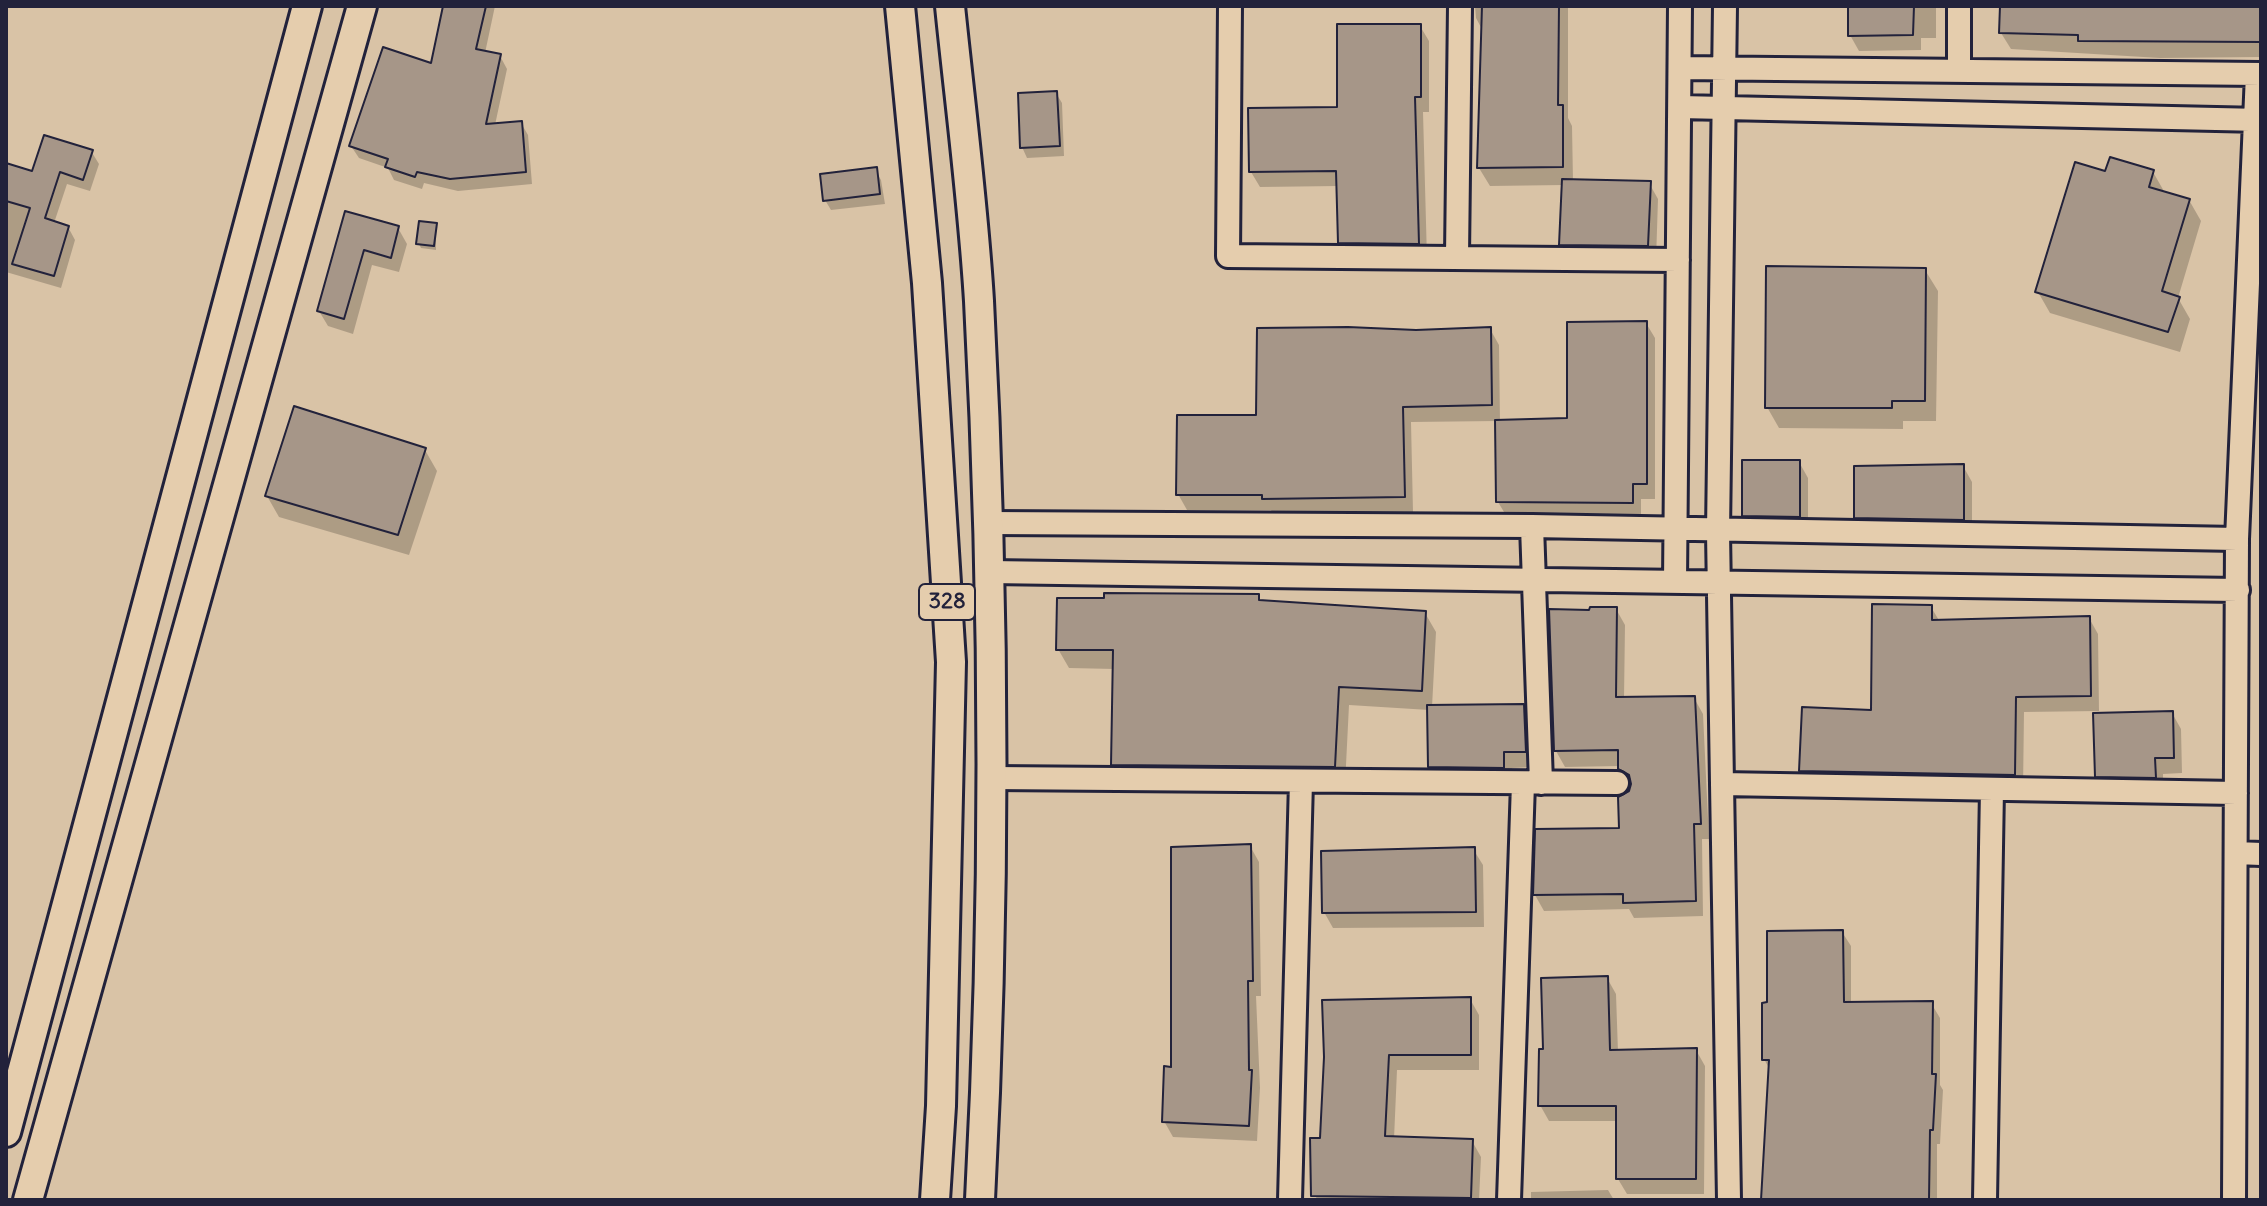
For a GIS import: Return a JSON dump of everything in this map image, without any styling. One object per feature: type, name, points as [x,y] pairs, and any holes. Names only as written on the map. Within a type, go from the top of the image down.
[{"type":"main road","points":[[6,1132],[15,1064],[307,6]]},
{"type":"main road","points":[[28,1200],[362,6]]},
{"type":"main road","name":"328","points":[[900,6],[927,283],[951,662],[941,1106],[935,1200]]},
{"type":"main road","points":[[950,6],[978,297],[989,523],[992,661],[990,1011],[980,1200]]},
{"type":"street","points":[[1230,6],[1228,256],[1678,260]]},
{"type":"street","points":[[1457,256],[1460,6]]},
{"type":"street","points":[[1675,582],[1680,6]]},
{"type":"street","points":[[1725,6],[1717,582],[1729,1200]]},
{"type":"street","points":[[1959,6],[1959,71]]},
{"type":"street","points":[[1680,68],[2259,74],[2253,359],[2237,539],[2234,1200]]},
{"type":"street","points":[[1680,107],[2258,120]]},
{"type":"street","points":[[989,523],[1532,526],[1676,532],[2237,539]]},
{"type":"street","points":[[1509,1200],[1532,783],[1532,526]]},
{"type":"street","points":[[990,572],[2238,590]]},
{"type":"street","points":[[992,778],[1617,783]]},
{"type":"street","points":[[1290,1200],[1301,781]]},
{"type":"street","points":[[1722,784],[2236,793]]},
{"type":"street","points":[[1985,1200],[1992,789]]},
{"type":"street","points":[[2236,853],[2261,854]]},
{"type":"building","points":[[443,6],[486,6],[476,49],[501,54],[486,124],[522,121],[526,172],[450,179],[417,172],[415,177],[385,167],[388,159],[349,146],[383,47],[431,63]]},
{"type":"building","points":[[1482,6],[1559,6],[1558,105],[1563,105],[1563,167],[1477,168]]},
{"type":"building","points":[[1848,6],[1914,6],[1913,35],[1848,36]]},
{"type":"building","points":[[2000,6],[2261,6],[2261,42],[2078,41],[2078,35],[1999,33]]},
{"type":"building","points":[[1337,24],[1421,24],[1421,97],[1415,97],[1419,244],[1338,243],[1336,171],[1249,172],[1248,108],[1337,107]]},
{"type":"building","points":[[1057,91],[1060,146],[1020,148],[1018,93]]},
{"type":"building","points":[[44,135],[93,150],[83,180],[60,172],[45,218],[69,226],[54,276],[12,264],[30,208],[6,201],[6,163],[32,171]]},
{"type":"building","points":[[2110,157],[2154,170],[2149,187],[2190,199],[2162,291],[2180,297],[2168,332],[2035,292],[2075,162],[2105,171]]},
{"type":"building","points":[[877,167],[880,194],[823,201],[820,174]]},
{"type":"building","points":[[1562,179],[1651,181],[1648,246],[1559,245]]},
{"type":"building","points":[[345,211],[399,226],[391,258],[364,250],[344,319],[317,311]]},
{"type":"building","points":[[419,221],[437,223],[434,246],[416,244]]},
{"type":"building","points":[[1766,266],[1926,268],[1925,401],[1892,401],[1892,408],[1765,408]]},
{"type":"building","points":[[1647,321],[1647,484],[1633,484],[1633,503],[1496,502],[1495,420],[1567,418],[1567,322]]},
{"type":"building","points":[[1491,327],[1492,405],[1403,407],[1405,497],[1262,499],[1262,495],[1176,495],[1177,415],[1256,415],[1257,328],[1416,330]]},
{"type":"building","points":[[294,406],[426,448],[398,535],[265,496]]},
{"type":"building","points":[[1742,460],[1800,460],[1800,517],[1742,516]]},
{"type":"building","points":[[1964,464],[1964,520],[1854,518],[1854,466]]},
{"type":"building","points":[[1104,593],[1259,594],[1259,600],[1426,611],[1422,691],[1339,687],[1335,767],[1111,765],[1113,650],[1056,650],[1057,598],[1104,598]]},
{"type":"building","points":[[1872,604],[1932,605],[1932,620],[2090,616],[2091,696],[2016,697],[2015,775],[1799,771],[1802,707],[1871,710]]},
{"type":"building","points":[[1590,607],[1617,607],[1616,697],[1695,696],[1701,824],[1694,824],[1696,901],[1623,903],[1623,894],[1533,895],[1535,829],[1619,828],[1618,797],[1629,791],[1631,784],[1629,775],[1618,769],[1618,750],[1554,751],[1549,609],[1589,610]]},
{"type":"building","points":[[1524,704],[1526,752],[1504,752],[1504,768],[1428,767],[1427,705]]},
{"type":"building","points":[[2173,711],[2174,758],[2155,758],[2156,778],[2095,777],[2093,713]]},
{"type":"building","points":[[1251,844],[1253,981],[1248,981],[1249,1070],[1252,1070],[1249,1126],[1162,1122],[1164,1066],[1171,1067],[1171,847]]},
{"type":"building","points":[[1475,847],[1476,912],[1322,913],[1321,851]]},
{"type":"building","points":[[1843,930],[1844,1002],[1933,1001],[1932,1074],[1936,1074],[1933,1130],[1930,1130],[1929,1200],[1761,1200],[1769,1060],[1762,1060],[1762,1003],[1767,1002],[1767,931]]},
{"type":"building","points":[[1608,976],[1610,1050],[1697,1048],[1696,1179],[1616,1179],[1616,1106],[1538,1106],[1539,1049],[1543,1049],[1541,978]]},
{"type":"building","points":[[1471,997],[1471,1055],[1389,1055],[1385,1136],[1473,1139],[1471,1198],[1311,1196],[1310,1138],[1320,1138],[1324,1057],[1322,1000]]}]
